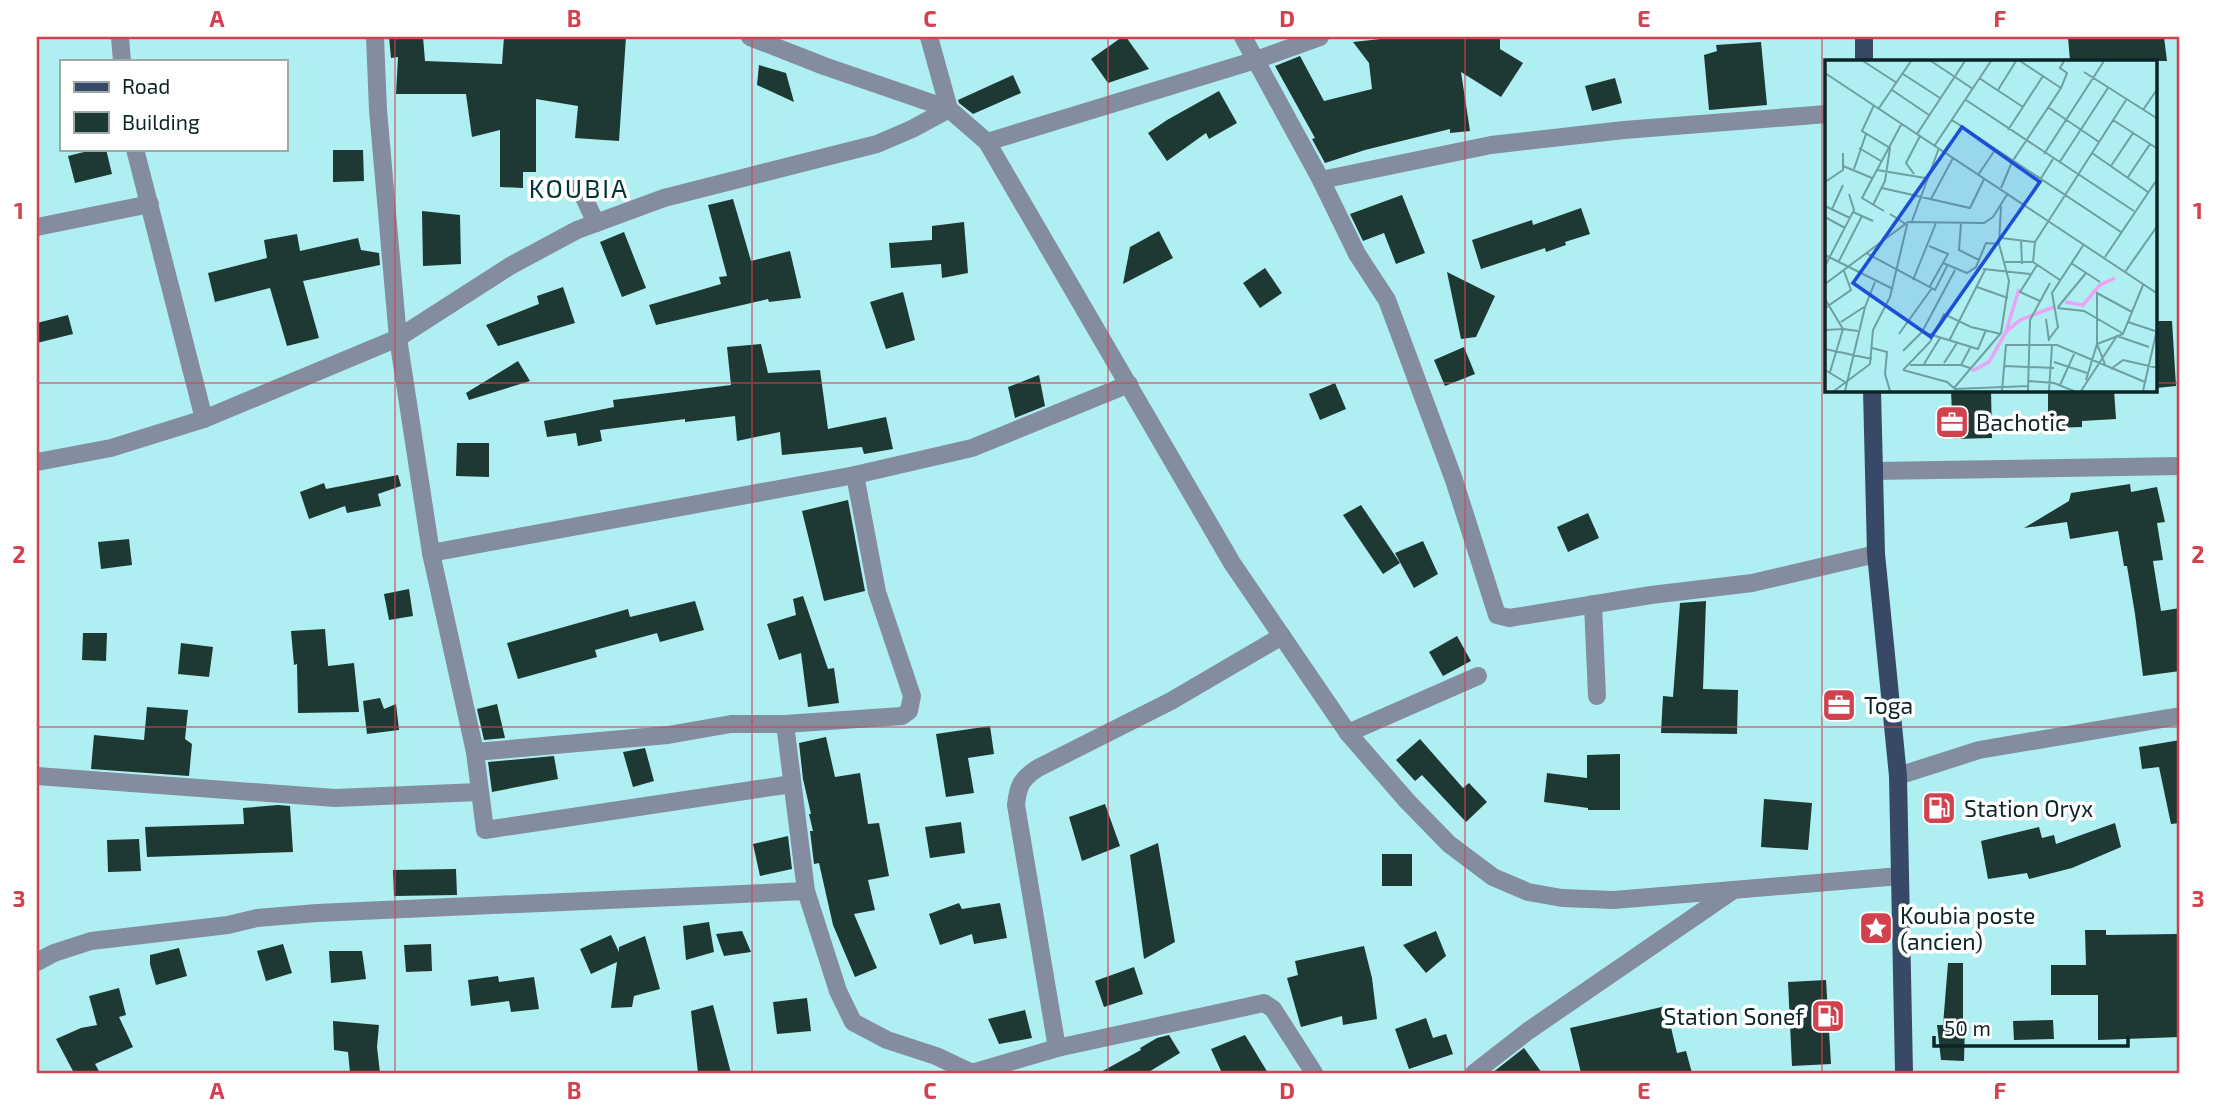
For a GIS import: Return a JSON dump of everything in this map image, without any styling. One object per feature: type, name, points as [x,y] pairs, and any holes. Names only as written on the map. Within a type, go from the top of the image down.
[{"type":"main road","points":[[1864,37],[1864,60]]},
{"type":"main road","points":[[1872,392],[1876,554],[1898,776],[1904,1073]]},
{"type":"street","points":[[120,37],[122,60]]},
{"type":"street","points":[[375,37],[378,110],[398,338],[431,553],[475,751],[485,830],[792,784]]},
{"type":"street","points":[[750,37],[949,109],[986,142],[1232,563],[1348,733],[1407,801],[1450,844],[1493,877],[1528,892],[1562,898],[1614,900],[1900,876]]},
{"type":"street","points":[[929,37],[949,109]]},
{"type":"street","points":[[1243,37],[1321,180],[1357,254],[1387,300],[1454,480],[1497,615],[1510,618],[1752,583],[1876,554]]},
{"type":"street","points":[[986,142],[1256,60],[1320,37]]},
{"type":"street","points":[[37,462],[111,448],[204,419],[398,338],[510,266],[577,230],[664,198],[877,144],[949,109]]},
{"type":"street","points":[[1321,180],[1490,145],[1624,130],[1825,114]]},
{"type":"street","points":[[135,150],[204,419]]},
{"type":"street","points":[[579,187],[596,223]]},
{"type":"street","points":[[37,227],[150,204]]},
{"type":"street","points":[[431,553],[855,475],[972,448],[1129,384]]},
{"type":"street","points":[[1874,471],[2180,466]]},
{"type":"street","points":[[475,751],[668,735],[731,724],[785,724],[902,716],[909,711],[912,696],[877,592],[855,475]]},
{"type":"street","points":[[1594,604],[1597,696]]},
{"type":"street","points":[[1057,1048],[1016,805],[1018,787],[1028,774],[1038,768],[1171,701],[1282,636]]},
{"type":"street","points":[[1348,733],[1478,676]]},
{"type":"street","points":[[1898,776],[1979,750],[2180,716]]},
{"type":"street","points":[[785,724],[806,891],[838,991],[853,1023],[887,1040],[936,1056],[972,1073],[1057,1048],[1264,1003],[1272,1009],[1314,1073]]},
{"type":"street","points":[[37,776],[335,798],[479,792]]},
{"type":"street","points":[[37,962],[54,953],[91,941],[228,925],[257,918],[806,891]]},
{"type":"street","points":[[1474,1073],[1528,1031],[1732,891]]},
{"type":"building","points":[[389,37],[423,37],[425,61],[502,64],[504,37],[626,37],[619,141],[575,138],[578,106],[536,99],[536,172],[523,172],[523,188],[500,187],[500,130],[472,137],[466,94],[396,94],[398,57],[391,58]]},
{"type":"building","points":[[1122,37],[1126,37],[1149,69],[1108,83],[1091,59]]},
{"type":"building","points":[[1399,37],[1500,37],[1500,49],[1523,63],[1501,97],[1461,72],[1470,131],[1450,133],[1450,129],[1325,163],[1312,139],[1315,138],[1275,66],[1300,56],[1324,101],[1372,89],[1369,63],[1353,42]]},
{"type":"building","points":[[2068,37],[2164,37],[2167,61],[2158,60],[2070,60]]},
{"type":"building","points":[[1761,42],[1767,105],[1709,110],[1704,55],[1717,51],[1716,45]]},
{"type":"building","points":[[759,65],[786,73],[794,102],[757,85]]},
{"type":"building","points":[[1013,75],[1021,93],[973,114],[959,103],[958,100]]},
{"type":"building","points":[[1615,78],[1622,103],[1592,111],[1585,86]]},
{"type":"building","points":[[1219,91],[1237,123],[1209,139],[1206,133],[1167,161],[1148,133]]},
{"type":"building","points":[[92,150],[106,150],[112,174],[75,183],[68,156]]},
{"type":"building","points":[[333,150],[363,150],[364,181],[333,182]]},
{"type":"building","points":[[1402,195],[1425,253],[1396,264],[1384,233],[1363,241],[1350,214]]},
{"type":"building","points":[[733,199],[751,261],[790,251],[801,298],[769,302],[768,299],[656,325],[649,305],[721,284],[719,277],[727,276],[708,205]]},
{"type":"building","points":[[1581,208],[1590,234],[1546,252],[1545,248],[1481,269],[1472,240],[1532,220],[1533,225]]},
{"type":"building","points":[[422,211],[460,215],[461,264],[423,266]]},
{"type":"building","points":[[964,222],[968,273],[942,278],[941,264],[891,268],[889,243],[932,240],[932,226]]},
{"type":"building","points":[[1159,231],[1173,258],[1123,284],[1130,247]]},
{"type":"building","points":[[624,232],[646,288],[622,297],[600,242]]},
{"type":"building","points":[[297,234],[300,251],[358,238],[361,250],[379,253],[380,265],[303,281],[319,338],[287,346],[270,288],[215,302],[208,273],[267,258],[264,240]]},
{"type":"building","points":[[1265,268],[1282,293],[1260,308],[1243,283]]},
{"type":"building","points":[[1447,272],[1495,296],[1476,337],[1461,339]]},
{"type":"building","points":[[563,287],[575,323],[498,346],[486,325],[539,304],[537,296]]},
{"type":"building","points":[[903,292],[915,340],[886,349],[870,302]]},
{"type":"building","points":[[68,315],[73,334],[37,343],[37,323]]},
{"type":"building","points":[[2158,321],[2172,321],[2176,386],[2158,388]]},
{"type":"building","points":[[761,344],[768,373],[820,370],[828,429],[886,417],[893,449],[864,454],[862,447],[782,455],[780,432],[737,441],[735,416],[685,422],[685,419],[600,430],[602,441],[578,446],[576,433],[547,437],[544,421],[614,407],[613,400],[731,385],[727,347]]},
{"type":"building","points":[[1464,347],[1475,374],[1445,386],[1434,360]]},
{"type":"building","points":[[518,361],[530,381],[469,400],[466,393]]},
{"type":"building","points":[[1039,375],[1045,406],[1015,418],[1008,387]]},
{"type":"building","points":[[1335,383],[1346,409],[1320,420],[1309,394]]},
{"type":"building","points":[[1951,392],[1991,392],[1992,438],[1953,439]]},
{"type":"building","points":[[2048,392],[2114,392],[2116,419],[2082,421],[2082,427],[2048,428]]},
{"type":"building","points":[[457,443],[489,443],[489,477],[456,476]]},
{"type":"building","points":[[398,475],[401,486],[378,494],[381,506],[347,513],[345,506],[309,519],[300,492],[324,483],[326,489]]},
{"type":"building","points":[[2130,484],[2131,492],[2157,487],[2165,522],[2157,523],[2163,560],[2153,561],[2161,611],[2180,608],[2180,671],[2143,676],[2127,566],[2124,566],[2118,531],[2070,539],[2067,522],[2024,528],[2069,501],[2071,493]]},
{"type":"building","points":[[848,500],[865,591],[824,601],[802,511]]},
{"type":"building","points":[[1361,505],[1400,563],[1383,574],[1343,515]]},
{"type":"building","points":[[1588,513],[1599,538],[1568,552],[1557,527]]},
{"type":"building","points":[[129,539],[132,565],[101,569],[98,542]]},
{"type":"building","points":[[1423,541],[1438,574],[1414,588],[1395,553]]},
{"type":"building","points":[[409,589],[413,616],[389,620],[384,594]]},
{"type":"building","points":[[803,596],[828,669],[834,668],[839,703],[808,707],[801,653],[779,660],[767,624],[796,615],[793,599]]},
{"type":"building","points":[[695,601],[704,630],[660,642],[657,633],[595,650],[597,657],[518,679],[507,643],[628,609],[630,617]]},
{"type":"building","points":[[1706,601],[1703,689],[1738,690],[1737,734],[1661,733],[1663,696],[1673,697],[1680,603]]},
{"type":"building","points":[[325,629],[328,666],[354,663],[359,712],[298,713],[297,664],[294,665],[291,631]]},
{"type":"building","points":[[83,633],[107,633],[106,661],[82,660]]},
{"type":"building","points":[[1457,636],[1471,661],[1443,676],[1429,652]]},
{"type":"building","points":[[181,643],[213,647],[209,677],[178,674]]},
{"type":"building","points":[[380,698],[384,709],[396,704],[399,730],[367,734],[363,701]]},
{"type":"building","points":[[497,704],[505,738],[484,740],[477,709]]},
{"type":"building","points":[[147,707],[188,710],[185,739],[192,744],[189,776],[91,769],[94,735],[144,740]]},
{"type":"building","points":[[990,726],[994,754],[968,758],[974,793],[946,797],[936,734]]},
{"type":"building","points":[[826,737],[835,777],[860,773],[868,824],[879,823],[889,876],[868,880],[875,910],[854,914],[877,968],[855,977],[833,925],[819,863],[814,864],[811,814],[803,779],[799,743]]},
{"type":"building","points":[[1420,739],[1463,788],[1469,783],[1487,802],[1466,822],[1422,775],[1415,781],[1396,760]]},
{"type":"building","points":[[2180,740],[2180,823],[2171,824],[2159,767],[2142,769],[2139,747]]},
{"type":"building","points":[[645,748],[654,781],[633,787],[623,752]]},
{"type":"building","points":[[1620,754],[1620,810],[1588,810],[1544,802],[1547,773],[1587,778],[1587,755]]},
{"type":"building","points":[[554,756],[558,779],[492,792],[488,762]]},
{"type":"building","points":[[1764,799],[1812,803],[1808,850],[1761,847]]},
{"type":"building","points":[[1105,804],[1120,846],[1082,861],[1069,817]]},
{"type":"building","points":[[290,806],[293,852],[147,857],[145,827],[244,824],[243,808]]},
{"type":"building","points":[[961,822],[965,853],[930,858],[925,827]]},
{"type":"building","points":[[2115,823],[2121,847],[2072,868],[2029,879],[2027,873],[1988,879],[1981,841],[2039,827],[2042,838],[2054,835],[2056,844]]},
{"type":"building","points":[[788,836],[792,869],[760,876],[753,844]]},
{"type":"building","points":[[139,839],[141,871],[108,872],[107,840]]},
{"type":"building","points":[[1158,843],[1175,942],[1144,959],[1130,855]]},
{"type":"building","points":[[1382,854],[1412,854],[1412,886],[1382,886]]},
{"type":"building","points":[[456,869],[457,895],[394,896],[393,870]]},
{"type":"building","points":[[959,903],[962,909],[1000,903],[1007,938],[974,944],[972,934],[940,945],[929,914]]},
{"type":"building","points":[[709,922],[714,952],[686,960],[683,926]]},
{"type":"building","points":[[2085,930],[2106,930],[2106,935],[2177,934],[2180,1037],[2098,1040],[2098,995],[2051,995],[2051,965],[2086,965]]},
{"type":"building","points":[[742,931],[751,952],[724,956],[716,934]]},
{"type":"building","points":[[1436,931],[1446,956],[1426,973],[1403,945]]},
{"type":"building","points":[[611,935],[619,952],[619,947],[645,936],[660,989],[634,996],[632,1007],[611,1008],[617,962],[591,974],[580,949]]},
{"type":"building","points":[[283,944],[292,973],[266,981],[257,951]]},
{"type":"building","points":[[431,944],[432,971],[406,972],[404,945]]},
{"type":"building","points":[[1364,946],[1372,978],[1377,1019],[1343,1025],[1342,1016],[1301,1027],[1287,978],[1298,975],[1295,961]]},
{"type":"building","points":[[179,948],[187,976],[156,985],[150,955]]},
{"type":"building","points":[[329,951],[362,951],[366,979],[331,983]]},
{"type":"building","points":[[1948,963],[1963,963],[1964,1061],[1941,1060],[1937,1025],[1943,1025]]},
{"type":"building","points":[[1134,967],[1143,994],[1104,1007],[1095,981]]},
{"type":"building","points":[[498,976],[499,982],[534,977],[539,1009],[511,1012],[509,1001],[471,1006],[468,980]]},
{"type":"building","points":[[1826,980],[1831,1064],[1792,1066],[1788,982]]},
{"type":"building","points":[[119,988],[126,1015],[119,1017],[133,1047],[95,1064],[100,1073],[74,1073],[56,1039],[81,1028],[97,1025],[89,996]]},
{"type":"building","points":[[807,998],[811,1031],[777,1034],[773,1002]]},
{"type":"building","points":[[713,1005],[731,1073],[698,1073],[691,1011]]},
{"type":"building","points":[[1666,1006],[1677,1053],[1686,1051],[1692,1073],[1581,1073],[1570,1028]]},
{"type":"building","points":[[1025,1010],[1032,1038],[999,1044],[988,1019]]},
{"type":"building","points":[[1426,1018],[1433,1038],[1446,1034],[1453,1054],[1409,1069],[1395,1029]]},
{"type":"building","points":[[2053,1020],[2054,1039],[2014,1040],[2013,1021]]},
{"type":"building","points":[[333,1021],[379,1025],[377,1047],[380,1073],[350,1073],[348,1052],[334,1050]]},
{"type":"building","points":[[1169,1035],[1180,1053],[1147,1073],[1099,1073],[1157,1038]]},
{"type":"building","points":[[1245,1035],[1268,1073],[1222,1073],[1211,1049]]},
{"type":"building","points":[[1524,1048],[1542,1073],[1492,1073]]},
{"type":"place","name":"Bachotic","points":[[1952,422]]},
{"type":"place","name":"Toga","points":[[1839,705]]},
{"type":"place","name":"Station Oryx","points":[[1939,808]]},
{"type":"place","name":"Koubia poste (ancien)","points":[[1876,928]]},
{"type":"place","name":"Station Sonef","points":[[1828,1016]]},
{"type":"district","name":"KOUBIA","points":[[579,187]]}]
